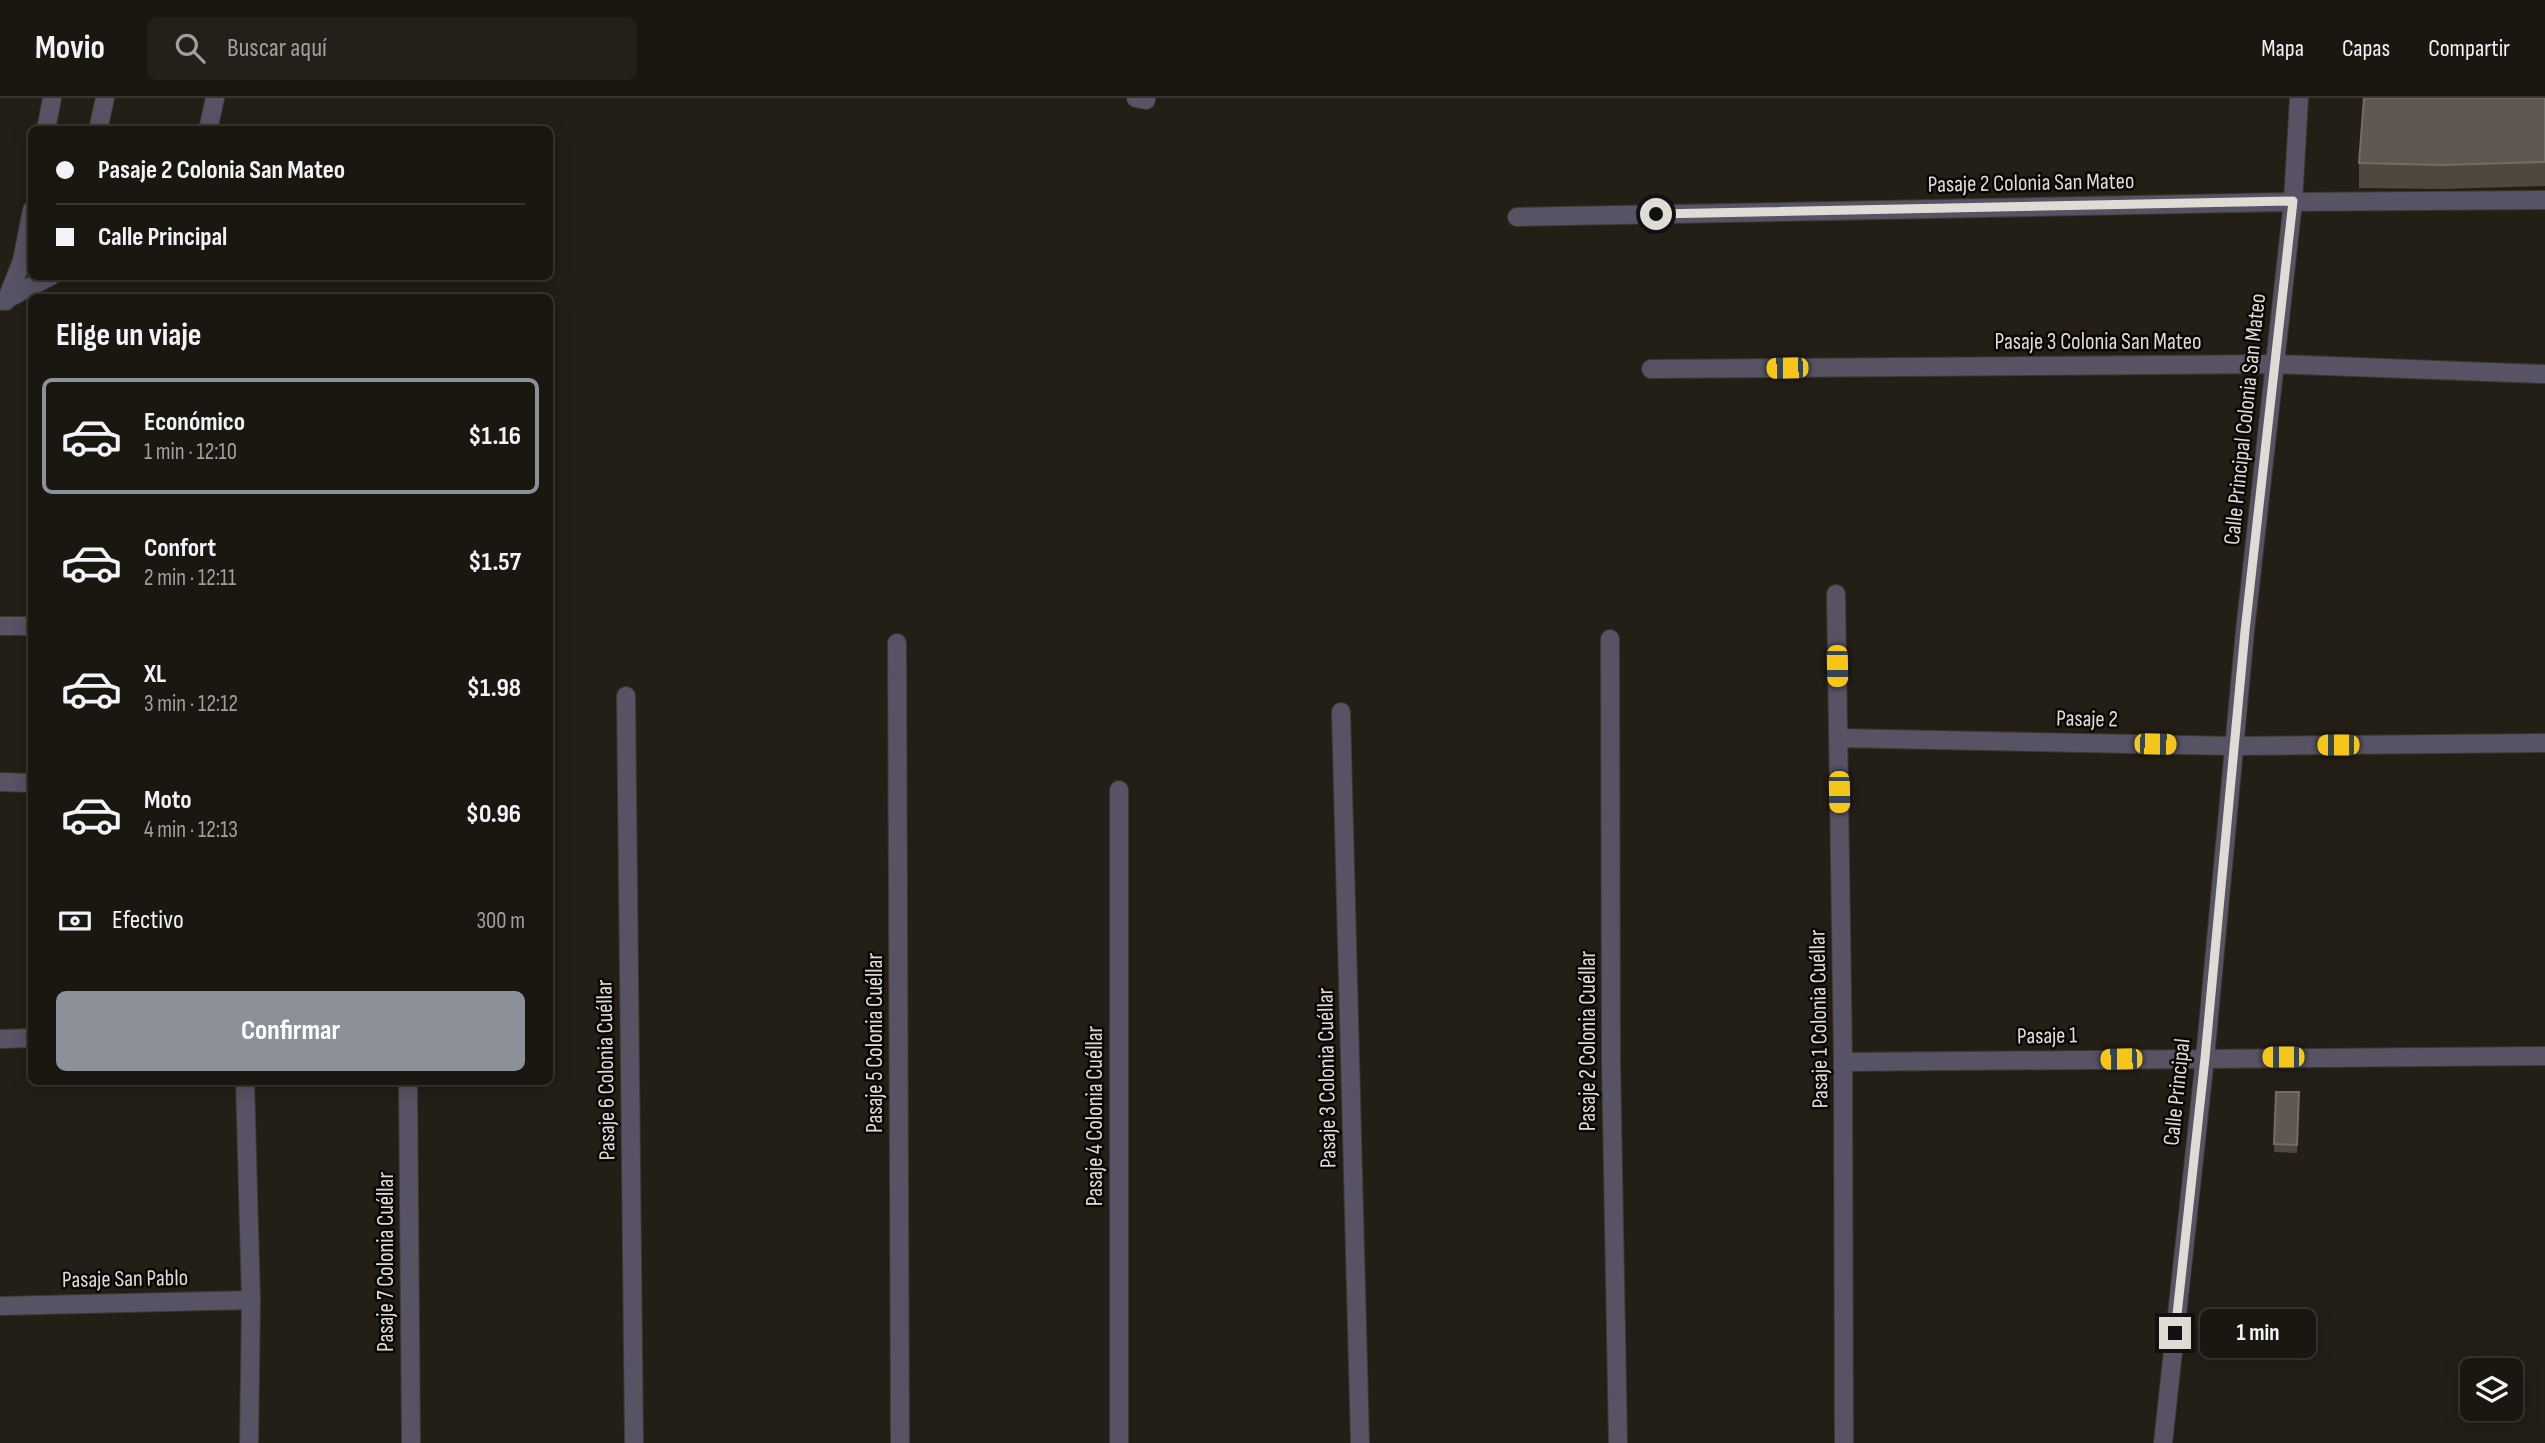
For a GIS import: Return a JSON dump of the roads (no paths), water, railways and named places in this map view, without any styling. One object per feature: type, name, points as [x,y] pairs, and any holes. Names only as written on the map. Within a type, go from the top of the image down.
[{"type":"street","points":[[47,126],[52,98]]},
{"type":"street","points":[[99,126],[105,98]]},
{"type":"street","points":[[209,126],[215,98]]},
{"type":"street","name":"Calle Principal Colonia San Mateo","points":[[2234,746],[2293,201],[2299,98]]},
{"type":"street","name":"Pasaje 2 Colonia San Mateo","points":[[1517,216],[2293,201],[2545,200]]},
{"type":"street","points":[[3,301],[22,261],[28,230]]},
{"type":"street","points":[[3,301],[43,280]]},
{"type":"street","name":"Pasaje 3 Colonia San Mateo","points":[[1651,369],[2276,365],[2545,374]]},
{"type":"street","name":"Pasaje 1 Colonia Cuéllar","points":[[1836,594],[1843,1062],[1844,1443]]},
{"type":"street","points":[[0,626],[28,626]]},
{"type":"street","name":"Pasaje 2 Colonia Cuéllar","points":[[1610,639],[1611,1061],[1619,1443]]},
{"type":"street","name":"Pasaje 5 Colonia Cuéllar","points":[[897,643],[900,1443]]},
{"type":"street","name":"Pasaje 6 Colonia Cuéllar","points":[[626,696],[634,1443]]},
{"type":"street","name":"Pasaje 3 Colonia Cuéllar","points":[[1341,712],[1360,1443]]},
{"type":"street","name":"Pasaje 2","points":[[1838,738],[2234,746],[2545,743]]},
{"type":"street","name":"Calle Principal","points":[[2163,1443],[2205,1058],[2234,746]]},
{"type":"street","points":[[0,782],[28,783]]},
{"type":"street","name":"Pasaje 4 Colonia Cuéllar","points":[[1119,790],[1119,1443]]},
{"type":"street","points":[[0,1039],[28,1038]]},
{"type":"street","name":"Pasaje 1","points":[[1843,1062],[2545,1056]]},
{"type":"street","points":[[245,1085],[251,1300],[249,1443]]},
{"type":"street","name":"Pasaje 7 Colonia Cuéllar","points":[[408,1085],[411,1443]]},
{"type":"street","name":"Pasaje San Pablo","points":[[0,1306],[251,1300]]}]
